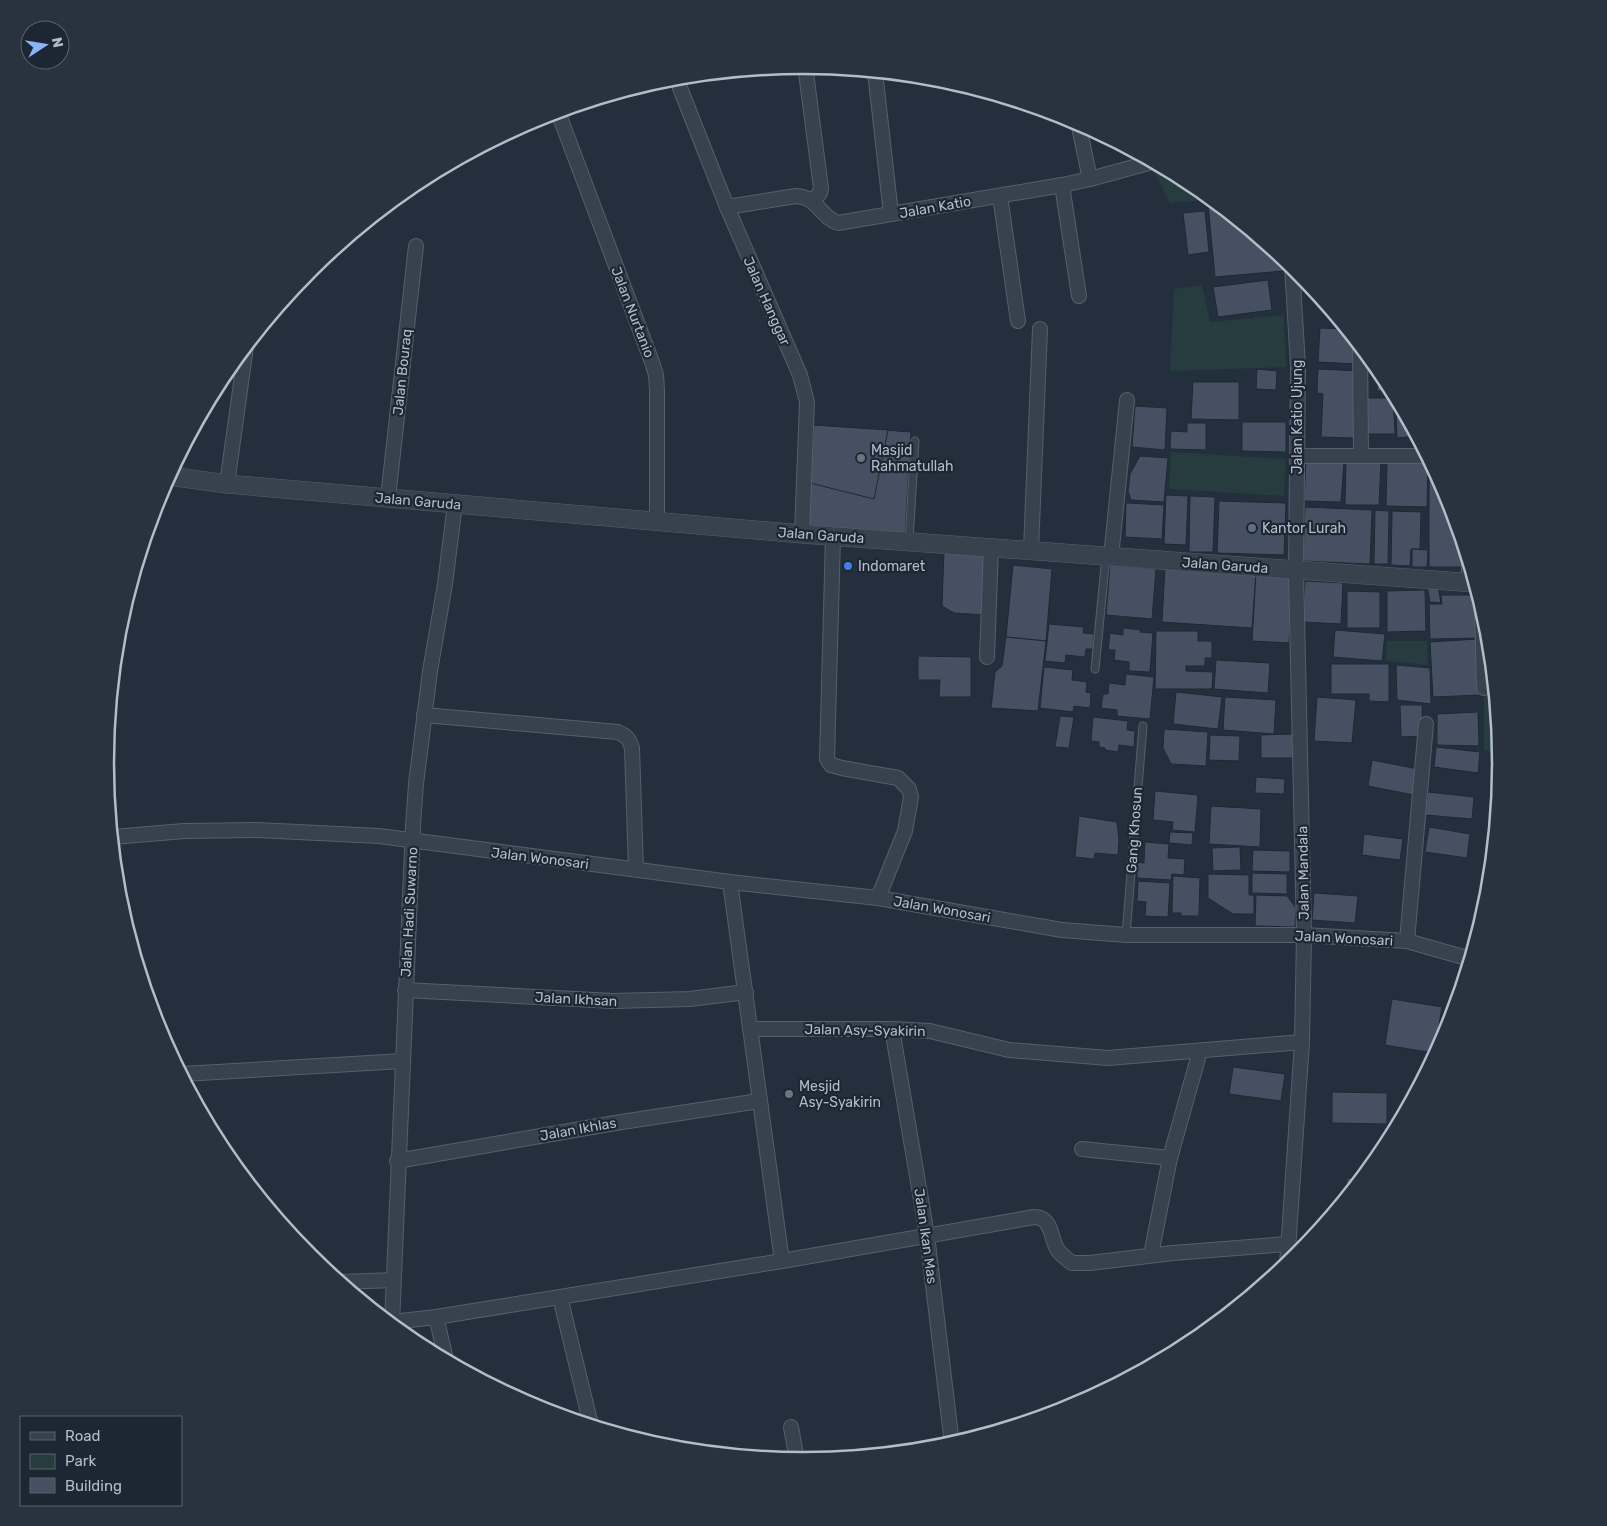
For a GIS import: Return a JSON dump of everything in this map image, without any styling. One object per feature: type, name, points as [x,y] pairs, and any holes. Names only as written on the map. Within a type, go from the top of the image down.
[{"type":"street","points":[[727,207],[796,196],[804,196],[812,201],[820,193],[806,74]]},
{"type":"street","points":[[876,78],[891,214]]},
{"type":"street","name":"Jalan Hanggar","points":[[680,85],[727,207],[800,375],[807,402],[802,534]]},
{"type":"street","name":"Jalan Nurtanio","points":[[560,118],[656,375],[657,522]]},
{"type":"street","points":[[1080,132],[1090,179]]},
{"type":"street","name":"Jalan Katio","points":[[812,201],[821,209],[825,216],[831,221],[838,223],[1062,185],[1144,164]]},
{"type":"street","points":[[1062,185],[1078,296]]},
{"type":"street","points":[[1000,196],[1018,321]]},
{"type":"street","name":"Jalan Bouraq","points":[[388,498],[416,246]]},
{"type":"street","name":"Jalan Katio Ujung","points":[[1293,278],[1298,366],[1296,570]]},
{"type":"street","points":[[1031,550],[1040,329]]},
{"type":"street","points":[[1360,357],[1361,455]]},
{"type":"street","points":[[227,484],[244,361]]},
{"type":"street","points":[[1108,556],[1127,400]]},
{"type":"street","points":[[1298,456],[1421,456]]},
{"type":"street","name":"Jalan Garuda","points":[[177,477],[227,484],[802,534],[1468,582]]},
{"type":"street","name":"Jalan Hadi Suwarno","points":[[392,1316],[397,1161],[416,784],[430,671],[445,584],[455,504]]},
{"type":"street","points":[[833,536],[827,759],[831,765],[842,768],[898,778],[909,789],[911,797],[905,831],[878,898]]},
{"type":"street","points":[[987,657],[991,547]]},
{"type":"street","name":"Jalan Mandala","points":[[1287,1254],[1302,1042],[1304,935],[1296,570]]},
{"type":"street","points":[[1483,648],[1484,688]]},
{"type":"street","points":[[424,715],[618,732],[625,735],[629,739],[632,748],[636,870]]},
{"type":"street","points":[[1407,940],[1426,724]]},
{"type":"street","name":"Jalan Wonosari","points":[[119,837],[184,831],[257,830],[379,836],[730,882],[878,898],[1062,930],[1126,935],[1304,935],[1407,940],[1464,956]]},
{"type":"street","points":[[730,882],[782,1261]]},
{"type":"street","name":"Jalan Ikhsan","points":[[405,990],[613,1001],[675,1000],[746,992]]},
{"type":"street","name":"Jalan Asy-Syakirin","points":[[750,1029],[892,1029],[930,1031],[1009,1050],[1108,1058],[1302,1042]]},
{"type":"street","name":"Jalan Ikan Mas","points":[[892,1029],[927,1235],[951,1436]]},
{"type":"street","points":[[1151,1255],[1170,1158],[1200,1050]]},
{"type":"street","points":[[188,1074],[402,1061]]},
{"type":"street","name":"Jalan Ikhlas","points":[[397,1161],[615,1123],[759,1101]]},
{"type":"street","points":[[1082,1149],[1170,1158]]},
{"type":"street","points":[[401,1322],[782,1261],[1014,1219],[1041,1217],[1048,1224],[1058,1250],[1072,1263],[1090,1263],[1151,1255],[1287,1244]]},
{"type":"street","points":[[350,1282],[393,1280]]},
{"type":"street","points":[[560,1297],[590,1418]]},
{"type":"street","points":[[436,1317],[444,1351]]},
{"type":"street","points":[[791,1427],[796,1452]]},
{"type":"lane","points":[[909,542],[915,441]]},
{"type":"lane","points":[[1095,669],[1108,556]]},
{"type":"lane","name":"Gang Khosun","points":[[1126,935],[1142,726]]},
{"type":"green space","points":[[1152,169],[1200,200],[1170,203]]},
{"type":"green space","points":[[1202,285],[1210,322],[1284,315],[1286,367],[1170,371],[1174,289]]},
{"type":"green space","points":[[1171,452],[1286,459],[1284,496],[1169,489]]},
{"type":"green space","points":[[1387,641],[1427,641],[1428,665],[1386,661]]},
{"type":"green space","points":[[1484,690],[1489,690],[1492,751],[1484,751]]},
{"type":"building","points":[[1208,206],[1258,245],[1283,268],[1283,271],[1215,277]]},
{"type":"building","points":[[1205,211],[1209,252],[1188,255],[1183,213]]},
{"type":"building","points":[[1268,280],[1272,310],[1218,317],[1213,287]]},
{"type":"building","points":[[1320,328],[1338,329],[1358,353],[1357,364],[1318,362]]},
{"type":"building","points":[[1257,369],[1277,371],[1276,390],[1256,389]]},
{"type":"building","points":[[1318,369],[1359,371],[1356,438],[1321,437],[1323,394],[1317,393]]},
{"type":"building","points":[[1377,381],[1384,391],[1377,391]]},
{"type":"building","points":[[1193,382],[1239,382],[1239,420],[1191,419]]},
{"type":"building","points":[[1367,398],[1388,398],[1394,407],[1395,434],[1367,434]]},
{"type":"building","points":[[1135,406],[1167,408],[1165,450],[1132,447]]},
{"type":"building","points":[[1396,412],[1410,437],[1397,438]]},
{"type":"building","points":[[1242,422],[1286,422],[1286,452],[1242,451]]},
{"type":"building","points":[[1187,423],[1206,423],[1206,450],[1170,449],[1171,431],[1187,432]]},
{"type":"building","name":"Masjid Rahmatullah","points":[[814,425],[911,432],[905,534],[807,527]]},
{"type":"building","points":[[814,425],[888,430],[874,499],[810,483]]},
{"type":"building","points":[[1140,456],[1168,458],[1164,502],[1131,500],[1128,491],[1130,474]]},
{"type":"building","points":[[1306,459],[1344,461],[1341,502],[1304,501]]},
{"type":"building","points":[[1346,461],[1381,461],[1379,505],[1345,505]]},
{"type":"building","points":[[1387,462],[1424,462],[1428,471],[1427,507],[1386,506]]},
{"type":"building","points":[[1429,474],[1456,541],[1464,567],[1429,567]]},
{"type":"building","points":[[1166,495],[1188,496],[1186,545],[1164,544]]},
{"type":"building","points":[[1190,496],[1215,497],[1213,552],[1189,552]]},
{"type":"building","name":"Kantor Lurah","points":[[1219,501],[1286,503],[1284,555],[1217,553]]},
{"type":"building","points":[[1126,503],[1164,505],[1162,539],[1125,537]]},
{"type":"building","points":[[1305,507],[1372,510],[1370,564],[1303,561]]},
{"type":"building","points":[[1375,510],[1389,511],[1388,564],[1374,564]]},
{"type":"building","points":[[1392,511],[1421,512],[1420,549],[1411,549],[1410,566],[1391,565]]},
{"type":"building","points":[[1412,549],[1428,550],[1427,567],[1412,567]]},
{"type":"building","points":[[944,552],[989,554],[986,615],[954,613],[942,606]]},
{"type":"building","points":[[1013,565],[1052,569],[1046,641],[1006,637]]},
{"type":"building","points":[[1110,565],[1156,569],[1152,619],[1106,615]]},
{"type":"building","points":[[1165,567],[1256,573],[1252,628],[1162,622]]},
{"type":"building","points":[[1256,573],[1293,576],[1289,643],[1252,641]]},
{"type":"building","points":[[1305,581],[1343,583],[1341,624],[1303,622]]},
{"type":"building","points":[[1427,586],[1438,586],[1441,603],[1430,602]]},
{"type":"building","points":[[1425,590],[1426,631],[1387,632],[1387,591]]},
{"type":"building","points":[[1347,591],[1380,592],[1380,628],[1347,628]]},
{"type":"building","points":[[1441,595],[1472,595],[1481,638],[1430,639],[1429,604],[1442,604]]},
{"type":"building","points":[[1049,624],[1084,627],[1083,633],[1094,634],[1093,649],[1086,649],[1085,657],[1066,655],[1065,663],[1045,661]]},
{"type":"building","points":[[1123,628],[1153,633],[1150,672],[1129,671],[1129,662],[1114,660],[1115,650],[1108,650],[1110,633],[1123,635]]},
{"type":"building","points":[[1335,630],[1385,634],[1382,661],[1333,657]]},
{"type":"building","points":[[1156,631],[1198,631],[1198,641],[1212,641],[1212,658],[1205,658],[1205,666],[1186,666],[1186,671],[1213,672],[1212,689],[1155,689]]},
{"type":"building","points":[[1006,637],[1046,641],[1038,711],[991,708],[995,672],[1002,666]]},
{"type":"building","points":[[1477,639],[1480,695],[1433,697],[1430,642]]},
{"type":"building","points":[[918,656],[971,657],[971,697],[939,697],[940,680],[918,680]]},
{"type":"building","points":[[1216,660],[1270,663],[1268,693],[1214,689]]},
{"type":"building","points":[[1331,664],[1389,664],[1389,702],[1369,701],[1369,694],[1331,694]]},
{"type":"building","points":[[1396,665],[1430,668],[1431,704],[1397,700]]},
{"type":"building","points":[[1044,667],[1073,670],[1072,680],[1087,682],[1086,692],[1091,693],[1090,708],[1074,706],[1073,712],[1040,708]]},
{"type":"building","points":[[1126,674],[1154,677],[1150,719],[1117,716],[1117,710],[1101,708],[1103,694],[1108,694],[1109,683],[1125,685]]},
{"type":"building","points":[[1176,692],[1222,697],[1218,729],[1173,724]]},
{"type":"building","points":[[1225,697],[1276,700],[1274,734],[1223,730]]},
{"type":"building","points":[[1317,697],[1356,700],[1352,743],[1314,741]]},
{"type":"building","points":[[1400,705],[1422,705],[1423,736],[1401,737]]},
{"type":"building","points":[[1478,712],[1479,746],[1437,745],[1437,714]]},
{"type":"building","points":[[1060,716],[1074,717],[1069,748],[1055,747]]},
{"type":"building","points":[[1093,717],[1128,721],[1127,730],[1135,731],[1134,747],[1119,745],[1118,752],[1099,747],[1099,742],[1091,741]]},
{"type":"building","points":[[1164,729],[1208,732],[1206,766],[1171,764],[1163,748]]},
{"type":"building","points":[[1294,734],[1294,758],[1261,758],[1261,735]]},
{"type":"building","points":[[1210,735],[1240,736],[1239,761],[1209,760]]},
{"type":"building","points":[[1436,747],[1480,752],[1478,773],[1434,767]]},
{"type":"building","points":[[1372,760],[1418,769],[1414,795],[1368,786]]},
{"type":"building","points":[[1256,777],[1285,779],[1284,794],[1255,793]]},
{"type":"building","points":[[1155,791],[1198,795],[1195,832],[1172,830],[1173,822],[1153,820]]},
{"type":"building","points":[[1428,792],[1474,797],[1472,819],[1425,815]]},
{"type":"building","points":[[1211,806],[1261,809],[1260,847],[1209,844]]},
{"type":"building","points":[[1079,816],[1117,822],[1118,855],[1095,853],[1094,859],[1075,857]]},
{"type":"building","points":[[1429,827],[1470,834],[1467,858],[1425,852]]},
{"type":"building","points":[[1170,832],[1193,833],[1192,845],[1169,843]]},
{"type":"building","points":[[1364,834],[1403,839],[1400,860],[1362,855]]},
{"type":"building","points":[[1145,842],[1169,844],[1168,858],[1185,859],[1184,875],[1172,874],[1171,880],[1137,878],[1137,862],[1144,863]]},
{"type":"building","points":[[1240,847],[1241,870],[1213,871],[1212,848]]},
{"type":"building","points":[[1253,850],[1290,851],[1290,872],[1252,871]]},
{"type":"building","points":[[1252,873],[1287,874],[1287,894],[1252,893]]},
{"type":"building","points":[[1208,874],[1249,875],[1249,895],[1254,895],[1254,914],[1233,914],[1208,898]]},
{"type":"building","points":[[1173,876],[1200,878],[1199,916],[1181,916],[1181,913],[1172,913]]},
{"type":"building","points":[[1138,881],[1170,883],[1168,917],[1145,916],[1146,902],[1137,901]]},
{"type":"building","points":[[1314,893],[1358,896],[1355,923],[1312,920]]},
{"type":"building","points":[[1256,895],[1287,896],[1296,908],[1295,927],[1255,926]]},
{"type":"building","points":[[1392,999],[1442,1007],[1438,1033],[1429,1052],[1385,1045]]},
{"type":"building","points":[[1233,1067],[1285,1074],[1281,1101],[1229,1094]]},
{"type":"building","points":[[1332,1092],[1387,1093],[1387,1124],[1332,1123]]},
{"type":"building","points":[[1347,1178],[1354,1178],[1350,1183],[1346,1187]]},
{"type":"place","name":"Masjid Rahmatullah","points":[[861,458]]},
{"type":"place","name":"Kantor Lurah","points":[[1252,528]]},
{"type":"place","name":"Indomaret","points":[[848,566]]},
{"type":"place","name":"Mesjid Asy-Syakirin","points":[[789,1094]]}]
